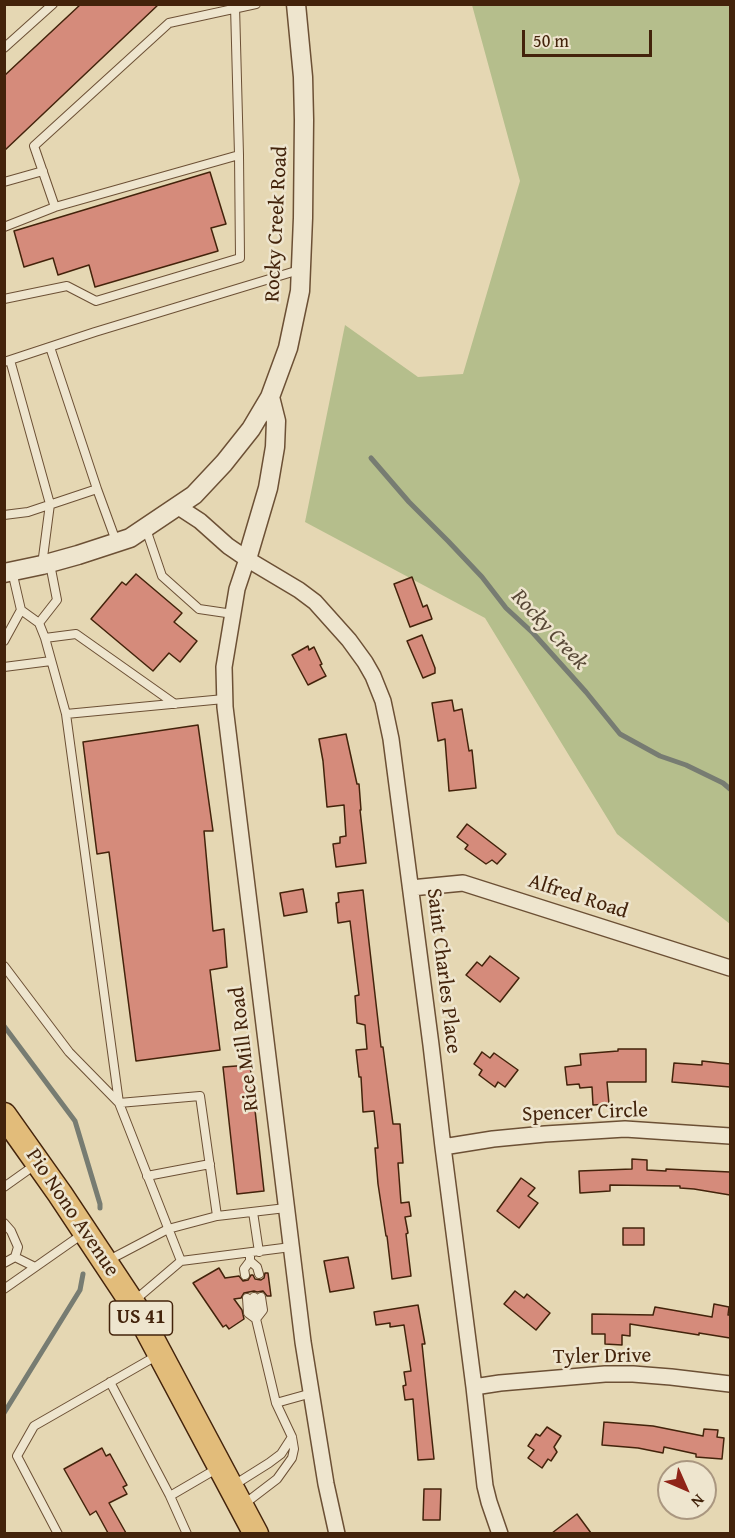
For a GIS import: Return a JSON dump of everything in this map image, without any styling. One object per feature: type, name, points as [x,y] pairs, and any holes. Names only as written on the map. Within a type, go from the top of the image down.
[{"type":"main road","name":"Pio Nono Avenue","points":[[4,1115],[39,1162],[132,1303],[256,1533]]},
{"type":"street","name":"Rocky Creek Road","points":[[8,572],[116,544],[145,528],[194,495],[251,429],[270,397],[288,348],[300,291],[304,120],[303,77],[296,4]]},
{"type":"street","points":[[247,559],[268,488],[275,447],[276,421],[270,397]]},
{"type":"street","name":"Saint Charles Place","points":[[177,506],[200,521],[228,546],[315,602],[349,640],[373,676],[383,701],[392,739],[485,1486],[500,1533]]},
{"type":"street","name":"Rice Mill Road","points":[[247,559],[237,589],[224,667],[224,699],[291,1247],[326,1484],[337,1533]]},
{"type":"street","name":"Alfred Road","points":[[411,888],[464,883],[730,968]]},
{"type":"street","name":"Spencer Circle","points":[[443,1147],[493,1139],[625,1129],[730,1136]]},
{"type":"street","name":"Tyler Drive","points":[[474,1387],[605,1374],[671,1377],[730,1384]]},
{"type":"lane","points":[[4,48],[53,4]]},
{"type":"lane","points":[[55,207],[34,146],[169,23],[256,4]]},
{"type":"lane","points":[[4,299],[67,286],[96,301],[240,258],[235,7]]},
{"type":"lane","points":[[4,227],[55,207],[239,155]]},
{"type":"lane","points":[[4,182],[43,171]]},
{"type":"lane","points":[[39,623],[57,600],[46,564],[50,504],[7,361],[301,269]]},
{"type":"lane","points":[[50,347],[116,544]]},
{"type":"lane","points":[[4,515],[28,512],[97,489]]},
{"type":"lane","points":[[145,528],[162,576],[199,609],[233,614]]},
{"type":"lane","points":[[8,572],[21,610],[39,623],[66,714],[118,1103],[181,1261]]},
{"type":"lane","points":[[4,641],[21,610]]},
{"type":"lane","points":[[45,638],[76,634],[175,704]]},
{"type":"lane","points":[[4,667],[51,661]]},
{"type":"lane","points":[[66,714],[224,699]]},
{"type":"lane","points":[[4,966],[69,1052],[118,1103]]},
{"type":"lane","points":[[118,1103],[200,1096],[218,1216]]},
{"type":"lane","points":[[4,1187],[39,1162]]},
{"type":"lane","points":[[147,1176],[210,1164]]},
{"type":"lane","points":[[106,1262],[168,1229],[218,1216],[286,1208]]},
{"type":"lane","points":[[254,1212],[259,1251]]},
{"type":"lane","points":[[4,1223],[18,1247],[15,1257],[4,1263]]},
{"type":"lane","points":[[4,1289],[86,1232]]},
{"type":"lane","points":[[132,1303],[181,1261],[250,1257],[259,1251],[291,1247]]},
{"type":"lane","points":[[15,1257],[35,1267]]},
{"type":"lane","points":[[250,1257],[252,1275]]},
{"type":"lane","points":[[170,1496],[277,1479],[292,1458],[294,1449],[292,1437],[276,1403],[256,1319],[248,1313],[254,1297],[263,1310],[256,1319]]},
{"type":"lane","points":[[58,1533],[17,1456],[34,1426],[160,1354]]},
{"type":"lane","points":[[110,1382],[187,1533]]},
{"type":"lane","points":[[276,1403],[312,1393]]},
{"type":"lane","points":[[232,1486],[281,1454],[292,1437]]},
{"type":"green space","points":[[472,5],[730,5],[730,924],[617,834],[485,618],[305,522],[345,325],[418,377],[463,374],[520,181]]},
{"type":"building","points":[[81,4],[159,4],[4,151],[4,76]]},
{"type":"building","points":[[210,172],[226,224],[211,228],[218,251],[95,287],[89,265],[58,275],[53,258],[24,267],[14,231]]},
{"type":"building","points":[[136,574],[182,613],[174,622],[197,641],[180,662],[169,653],[153,671],[91,619],[122,582],[126,585]]},
{"type":"building","points":[[412,577],[423,607],[427,605],[432,619],[410,627],[394,584]]},
{"type":"building","points":[[422,635],[435,668],[435,673],[423,678],[407,641]]},
{"type":"building","points":[[308,646],[309,650],[314,647],[326,676],[308,685],[292,655]]},
{"type":"building","points":[[452,700],[454,711],[462,709],[469,751],[472,750],[476,788],[449,791],[445,739],[438,741],[432,703]]},
{"type":"building","points":[[198,725],[213,831],[204,831],[213,931],[224,929],[227,967],[210,970],[220,1050],[136,1061],[109,852],[97,854],[83,742]]},
{"type":"building","points":[[346,734],[357,784],[359,784],[366,863],[336,867],[333,844],[340,843],[340,837],[346,836],[344,805],[327,807],[319,739]]},
{"type":"building","points":[[467,824],[506,854],[497,864],[492,860],[486,864],[465,849],[468,845],[457,837]]},
{"type":"building","points":[[303,889],[307,912],[284,916],[280,893]]},
{"type":"building","points":[[363,890],[381,1047],[383,1047],[393,1124],[400,1124],[403,1163],[398,1163],[401,1203],[409,1202],[411,1216],[405,1217],[411,1276],[392,1279],[378,1184],[375,1148],[378,1148],[374,1111],[363,1112],[361,1077],[359,1077],[356,1050],[367,1049],[365,1025],[357,1023],[355,996],[359,995],[350,921],[338,923],[336,903],[339,902],[338,893]]},
{"type":"building","points":[[490,956],[519,978],[500,1002],[466,975],[477,962],[482,966]]},
{"type":"building","points":[[618,1049],[646,1049],[646,1082],[607,1082],[609,1104],[593,1105],[592,1087],[580,1088],[579,1084],[567,1085],[565,1067],[581,1065],[580,1054],[618,1051]]},
{"type":"building","points":[[482,1052],[490,1058],[494,1053],[518,1070],[505,1087],[498,1082],[495,1087],[479,1075],[482,1070],[474,1064]]},
{"type":"building","points":[[702,1061],[730,1064],[730,1087],[672,1082],[674,1063],[702,1065]]},
{"type":"building","points":[[250,1065],[264,1191],[237,1194],[223,1067]]},
{"type":"building","points":[[632,1159],[647,1160],[647,1170],[730,1172],[730,1195],[680,1188],[680,1186],[610,1185],[610,1191],[580,1193],[579,1171],[632,1169]]},
{"type":"building","points":[[521,1178],[535,1188],[528,1196],[538,1203],[519,1228],[497,1211]]},
{"type":"building","points":[[623,1228],[644,1228],[644,1245],[623,1245]]},
{"type":"building","points":[[348,1257],[354,1288],[330,1292],[324,1261]]},
{"type":"building","points":[[219,1268],[225,1278],[239,1276],[243,1281],[248,1280],[251,1275],[261,1280],[265,1273],[268,1273],[271,1296],[267,1296],[263,1291],[254,1291],[244,1293],[241,1298],[234,1299],[242,1310],[244,1319],[229,1329],[226,1325],[223,1327],[193,1283]]},
{"type":"building","points":[[515,1291],[524,1298],[527,1294],[550,1313],[536,1330],[504,1304]]},
{"type":"building","points":[[714,1304],[729,1307],[730,1338],[630,1324],[630,1336],[622,1335],[622,1345],[605,1344],[605,1334],[592,1334],[592,1314],[653,1315],[655,1307],[712,1317]]},
{"type":"building","points":[[418,1305],[425,1344],[422,1344],[434,1459],[418,1460],[413,1399],[405,1400],[403,1386],[406,1385],[404,1372],[411,1371],[404,1325],[390,1327],[390,1323],[376,1325],[374,1312]]},
{"type":"building","points":[[604,1422],[653,1426],[703,1436],[704,1429],[718,1430],[717,1437],[724,1438],[722,1459],[696,1457],[696,1454],[664,1447],[663,1453],[602,1445]]},
{"type":"building","points":[[547,1427],[561,1436],[554,1447],[557,1452],[542,1468],[528,1458],[534,1450],[528,1446],[536,1434],[540,1436]]},
{"type":"building","points":[[102,1448],[106,1456],[110,1454],[127,1485],[123,1487],[127,1494],[109,1503],[126,1533],[108,1533],[96,1511],[90,1515],[64,1469]]},
{"type":"building","points":[[424,1489],[441,1489],[440,1520],[423,1520]]},
{"type":"building","points":[[577,1514],[591,1533],[552,1533]]},
{"type":"waterway","name":"Rocky Creek","points":[[371,458],[409,502],[482,577],[506,608],[533,633],[620,734],[660,756],[686,765],[723,783],[730,789]]},
{"type":"waterway","points":[[4,1026],[75,1121],[100,1208]]},
{"type":"waterway","points":[[4,1413],[80,1290],[83,1274]]}]
